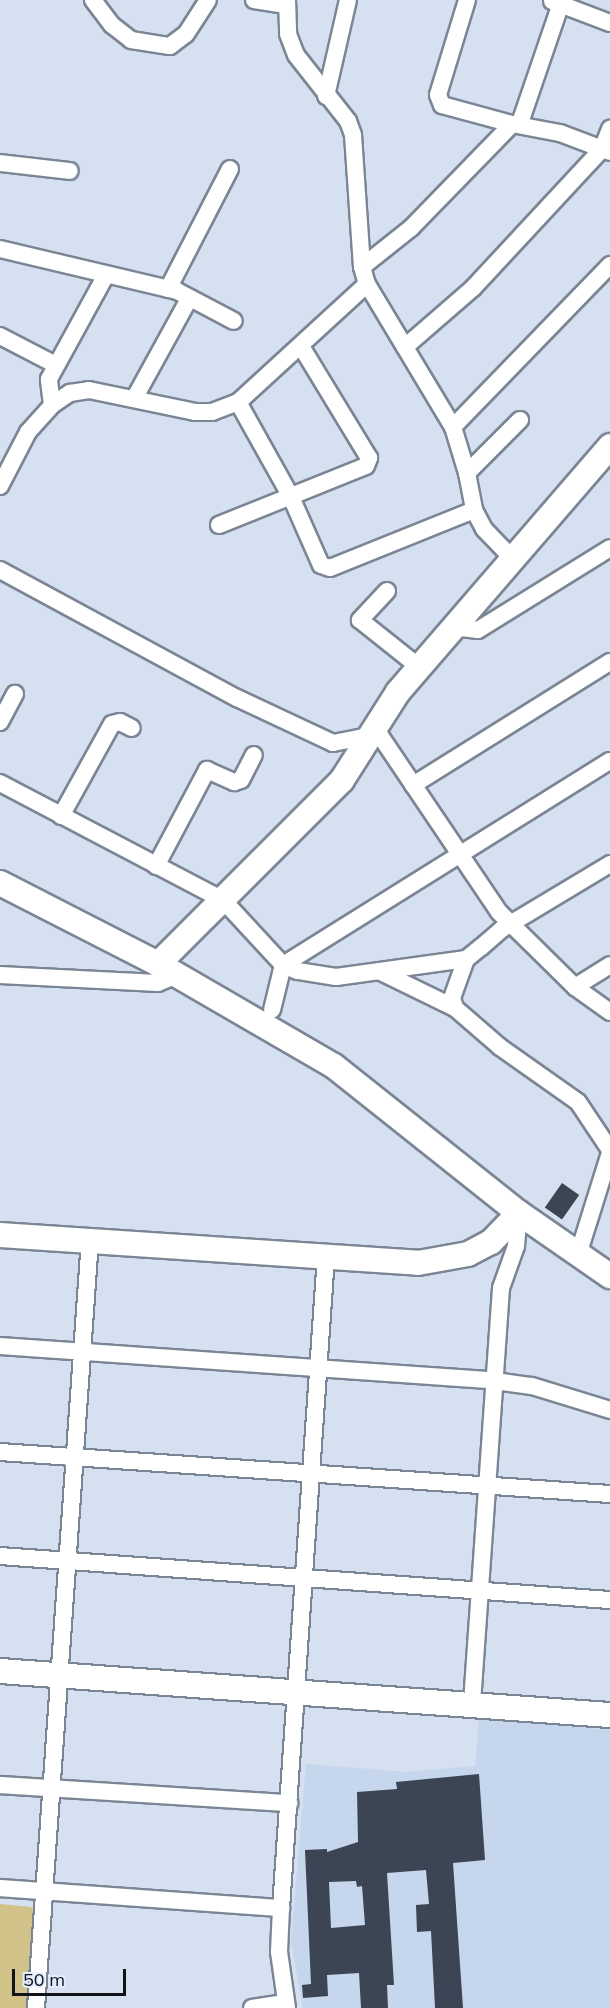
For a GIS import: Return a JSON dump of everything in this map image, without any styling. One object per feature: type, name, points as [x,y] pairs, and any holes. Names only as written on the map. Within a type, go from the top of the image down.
[{"type":"street","points":[[93,0],[131,40],[170,46],[186,34],[208,0]]},
{"type":"street","points":[[254,0],[286,2],[288,34],[296,55],[326,96],[348,121],[353,135],[362,267],[367,284],[453,427],[468,473],[474,510],[484,529],[511,556]]},
{"type":"street","points":[[326,96],[348,0]]},
{"type":"street","points":[[467,0],[438,95],[442,105],[606,150]]},
{"type":"street","points":[[362,267],[411,228],[516,124],[557,1],[610,23]]},
{"type":"street","points":[[405,347],[473,288],[606,150],[610,129]]},
{"type":"street","points":[[0,163],[70,171]]},
{"type":"street","points":[[168,289],[230,169]]},
{"type":"street","points":[[0,249],[168,289],[234,321]]},
{"type":"street","points":[[453,427],[610,265]]},
{"type":"street","points":[[52,405],[49,379],[106,275]]},
{"type":"street","points":[[0,486],[28,432],[52,405],[70,393],[89,390],[195,412],[212,412],[238,402],[367,284]]},
{"type":"street","points":[[134,399],[189,299]]},
{"type":"street","points":[[0,336],[56,364]]},
{"type":"street","points":[[219,525],[366,466],[369,458],[301,346]]},
{"type":"street","points":[[238,402],[291,497],[321,565],[330,568],[474,510]]},
{"type":"street","points":[[468,473],[520,420]]},
{"type":"street","points":[[0,975],[158,983],[223,900],[342,780],[368,736],[419,667],[511,556],[610,446]]},
{"type":"street","points":[[453,627],[478,630],[610,548]]},
{"type":"street","points":[[0,570],[237,698],[333,743],[368,736],[381,737],[511,924],[574,987],[610,1012]]},
{"type":"street","points":[[387,591],[360,620],[419,667]]},
{"type":"street","points":[[413,785],[610,662]]},
{"type":"street","points":[[0,722],[15,693]]},
{"type":"street","points":[[62,816],[112,724],[120,722],[132,728]]},
{"type":"street","points":[[156,866],[207,770],[234,782],[242,780],[254,755]]},
{"type":"street","points":[[272,1010],[283,964],[610,761]]},
{"type":"street","points":[[0,783],[223,900],[283,964],[297,971],[336,977],[466,959],[511,924],[610,864]]},
{"type":"street","points":[[0,883],[167,969],[334,1066],[519,1213],[610,1276]]},
{"type":"street","points":[[455,1008],[452,998],[466,959]]},
{"type":"street","points":[[574,987],[610,965]]},
{"type":"street","points":[[379,971],[455,1008],[500,1047],[578,1102],[610,1151],[578,1255]]},
{"type":"street","points":[[0,1235],[418,1263],[448,1260],[491,1242],[519,1213]]},
{"type":"street","points":[[472,1703],[501,1288],[516,1246],[519,1213]]},
{"type":"street","points":[[36,2008],[65,1560],[90,1240]]},
{"type":"street","points":[[252,2008],[286,2005],[279,1952],[281,1908],[298,1691],[326,1256]]},
{"type":"street","points":[[0,1346],[320,1371],[495,1381],[531,1386],[610,1410]]},
{"type":"street","points":[[0,1452],[610,1494]]},
{"type":"street","points":[[0,1556],[610,1600]]},
{"type":"street","points":[[0,1671],[472,1703],[610,1715]]},
{"type":"street","points":[[0,1785],[289,1803]]},
{"type":"street","points":[[0,1888],[281,1908]]},
{"type":"shaded area","points":[[479,1718],[610,1730],[610,2008],[303,2008],[291,1941],[306,1764],[407,1772],[475,1766]]},
{"type":"shaded area","points":[[0,1904],[31,1907],[34,1911],[27,2008],[0,2008]]},
{"type":"building","points":[[562,1183],[579,1195],[562,1220],[545,1208]]},
{"type":"building","points":[[479,1774],[485,1860],[453,1863],[463,2008],[435,2008],[431,1931],[417,1932],[416,1905],[429,1904],[426,1870],[387,1873],[394,1985],[387,1985],[388,2008],[361,2008],[359,1973],[327,1975],[328,1996],[303,1998],[302,1985],[311,1984],[305,1850],[327,1849],[327,1852],[358,1842],[357,1792],[397,1789],[396,1782]],"holes":[[[356,1881],[357,1887],[362,1886],[365,1925],[331,1928],[329,1882]]]}]
